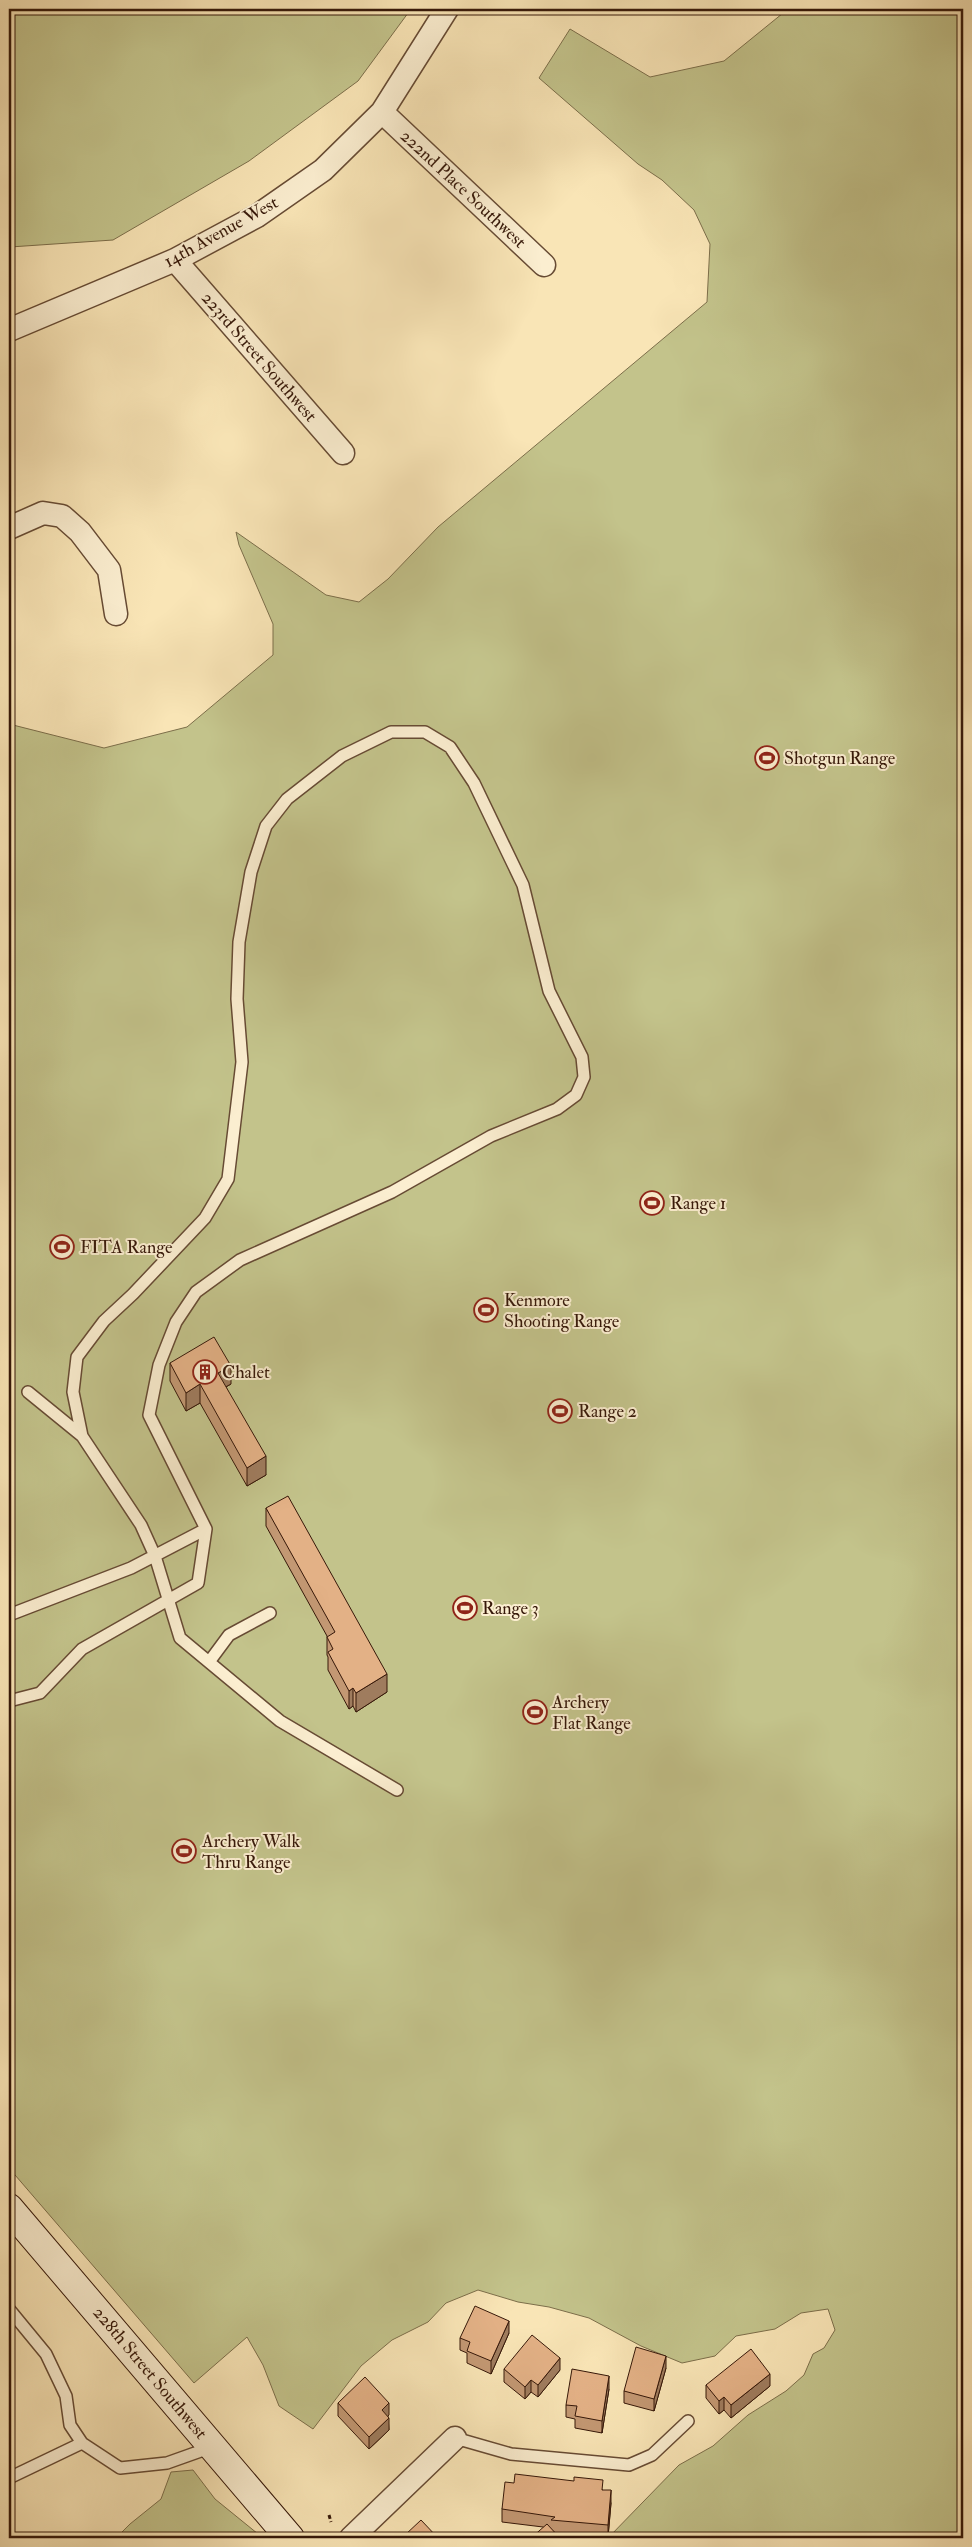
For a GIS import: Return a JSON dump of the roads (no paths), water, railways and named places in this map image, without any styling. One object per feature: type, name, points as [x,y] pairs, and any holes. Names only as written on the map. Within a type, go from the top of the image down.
[{"type":"main road","name":"228th Street Southwest","points":[[9,2208],[290,2538]]},
{"type":"street","name":"14th Avenue West","points":[[9,330],[175,260],[257,216],[323,170],[382,112],[447,9]]},
{"type":"street","name":"222nd Place Southwest","points":[[382,112],[544,265]]},
{"type":"street","name":"223rd Street Southwest","points":[[175,260],[343,453]]},
{"type":"street","points":[[9,528],[43,513],[62,516],[80,532],[108,570],[116,614]]},
{"type":"street","points":[[351,2538],[455,2438]]},
{"type":"lane","points":[[9,1701],[40,1693],[82,1649],[198,1583],[206,1529],[149,1415],[159,1364],[176,1322],[196,1292],[240,1260],[392,1192],[491,1136],[557,1109],[576,1095],[584,1077],[582,1057],[549,991],[523,885],[474,783],[450,747],[425,732],[391,732],[342,756],[287,799],[266,826],[251,872],[239,942],[237,999],[242,1062],[228,1180],[205,1218],[133,1294],[104,1321],[78,1357],[73,1392],[82,1436]]},
{"type":"lane","points":[[28,1392],[82,1436],[141,1525],[156,1556],[180,1638],[280,1721],[397,1790]]},
{"type":"lane","points":[[9,1615],[131,1568],[206,1529]]},
{"type":"lane","points":[[209,1662],[229,1635],[270,1613]]},
{"type":"lane","points":[[9,2309],[46,2354],[66,2396],[70,2425],[82,2443],[120,2468],[167,2463],[213,2447]]},
{"type":"lane","points":[[455,2438],[512,2454],[629,2466],[652,2455],[688,2421]]},
{"type":"lane","points":[[9,2478],[82,2443]]},
{"type":"place","name":"Shotgun Range","points":[[767,758]]},
{"type":"place","name":"Range 1","points":[[652,1203]]},
{"type":"place","name":"FITA Range","points":[[62,1247]]},
{"type":"place","name":"Kenmore Shooting Range","points":[[486,1310]]},
{"type":"place","name":"Chalet","points":[[205,1372]]},
{"type":"place","name":"Range 2","points":[[560,1411]]},
{"type":"place","name":"Range 3","points":[[465,1608]]},
{"type":"place","name":"Archery Flat Range","points":[[535,1712]]},
{"type":"place","name":"Archery Walk Thru Range","points":[[184,1851]]}]
